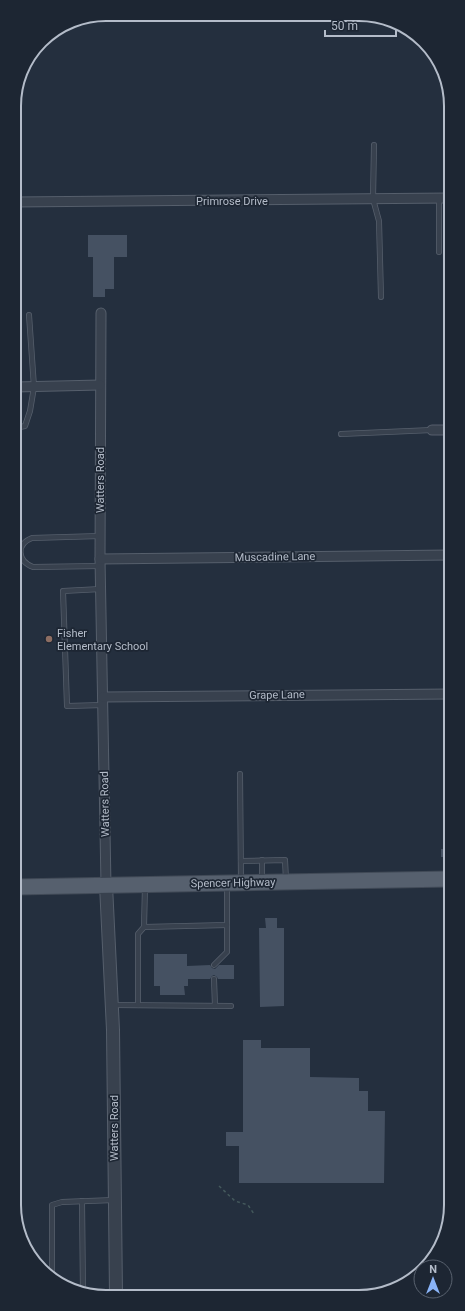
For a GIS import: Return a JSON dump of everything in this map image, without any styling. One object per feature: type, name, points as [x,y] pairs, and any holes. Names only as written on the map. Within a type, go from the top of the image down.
[{"type":"main road","name":"Spencer Highway","points":[[21,887],[444,879]]},
{"type":"street","name":"Primrose Drive","points":[[21,202],[373,200],[444,198]]},
{"type":"street","name":"Watters Road","points":[[101,313],[100,563],[106,886],[112,1005],[116,1290]]},
{"type":"street","points":[[21,387],[100,385]]},
{"type":"street","points":[[432,430],[444,430]]},
{"type":"street","name":"Muscadine Lane","points":[[100,563],[444,556]]},
{"type":"street","name":"Grape Lane","points":[[103,701],[444,694]]},
{"type":"lane","points":[[374,145],[373,200],[379,221],[381,297]]},
{"type":"lane","points":[[439,198],[439,252]]},
{"type":"lane","points":[[21,427],[25,426],[30,411],[34,387],[29,315]]},
{"type":"lane","points":[[341,434],[432,430]]},
{"type":"lane","points":[[21,548],[24,542],[32,538],[100,536]]},
{"type":"lane","points":[[21,554],[25,563],[33,567],[100,563]]},
{"type":"lane","points":[[101,589],[63,591],[67,706],[103,701]]},
{"type":"lane","points":[[214,965],[227,952],[227,925],[234,883],[241,861],[240,774]]},
{"type":"lane","points":[[262,860],[262,882]]},
{"type":"lane","points":[[241,861],[285,860],[286,882]]},
{"type":"lane","points":[[138,1005],[138,934],[144,927],[145,885]]},
{"type":"lane","points":[[144,927],[227,925]]},
{"type":"lane","points":[[214,979],[214,1006]]},
{"type":"lane","points":[[112,1005],[231,1006]]},
{"type":"lane","points":[[52,1271],[52,1206],[62,1202],[114,1200]]},
{"type":"lane","points":[[82,1201],[83,1287]]},
{"type":"path","points":[[220,1186],[235,1201],[248,1205],[254,1214]]},
{"type":"building","points":[[88,235],[127,235],[127,257],[114,257],[114,289],[105,289],[105,297],[93,297],[93,257],[88,257]]},
{"type":"building","points":[[441,849],[444,849],[444,857],[441,857]]},
{"type":"building","points":[[265,918],[277,918],[277,928],[284,928],[284,1006],[260,1007],[259,928],[266,928]]},
{"type":"building","points":[[154,954],[187,954],[187,966],[210,965],[215,969],[219,965],[234,965],[234,979],[218,979],[214,975],[210,979],[188,979],[188,986],[184,986],[185,995],[160,995],[160,986],[154,986]]},
{"type":"building","points":[[243,1040],[261,1040],[261,1048],[310,1048],[310,1077],[359,1078],[359,1091],[368,1091],[368,1111],[385,1111],[384,1183],[239,1183],[239,1146],[226,1146],[226,1132],[243,1132]]},
{"type":"place","name":"Fisher Elementary School","points":[[49,639]]}]
